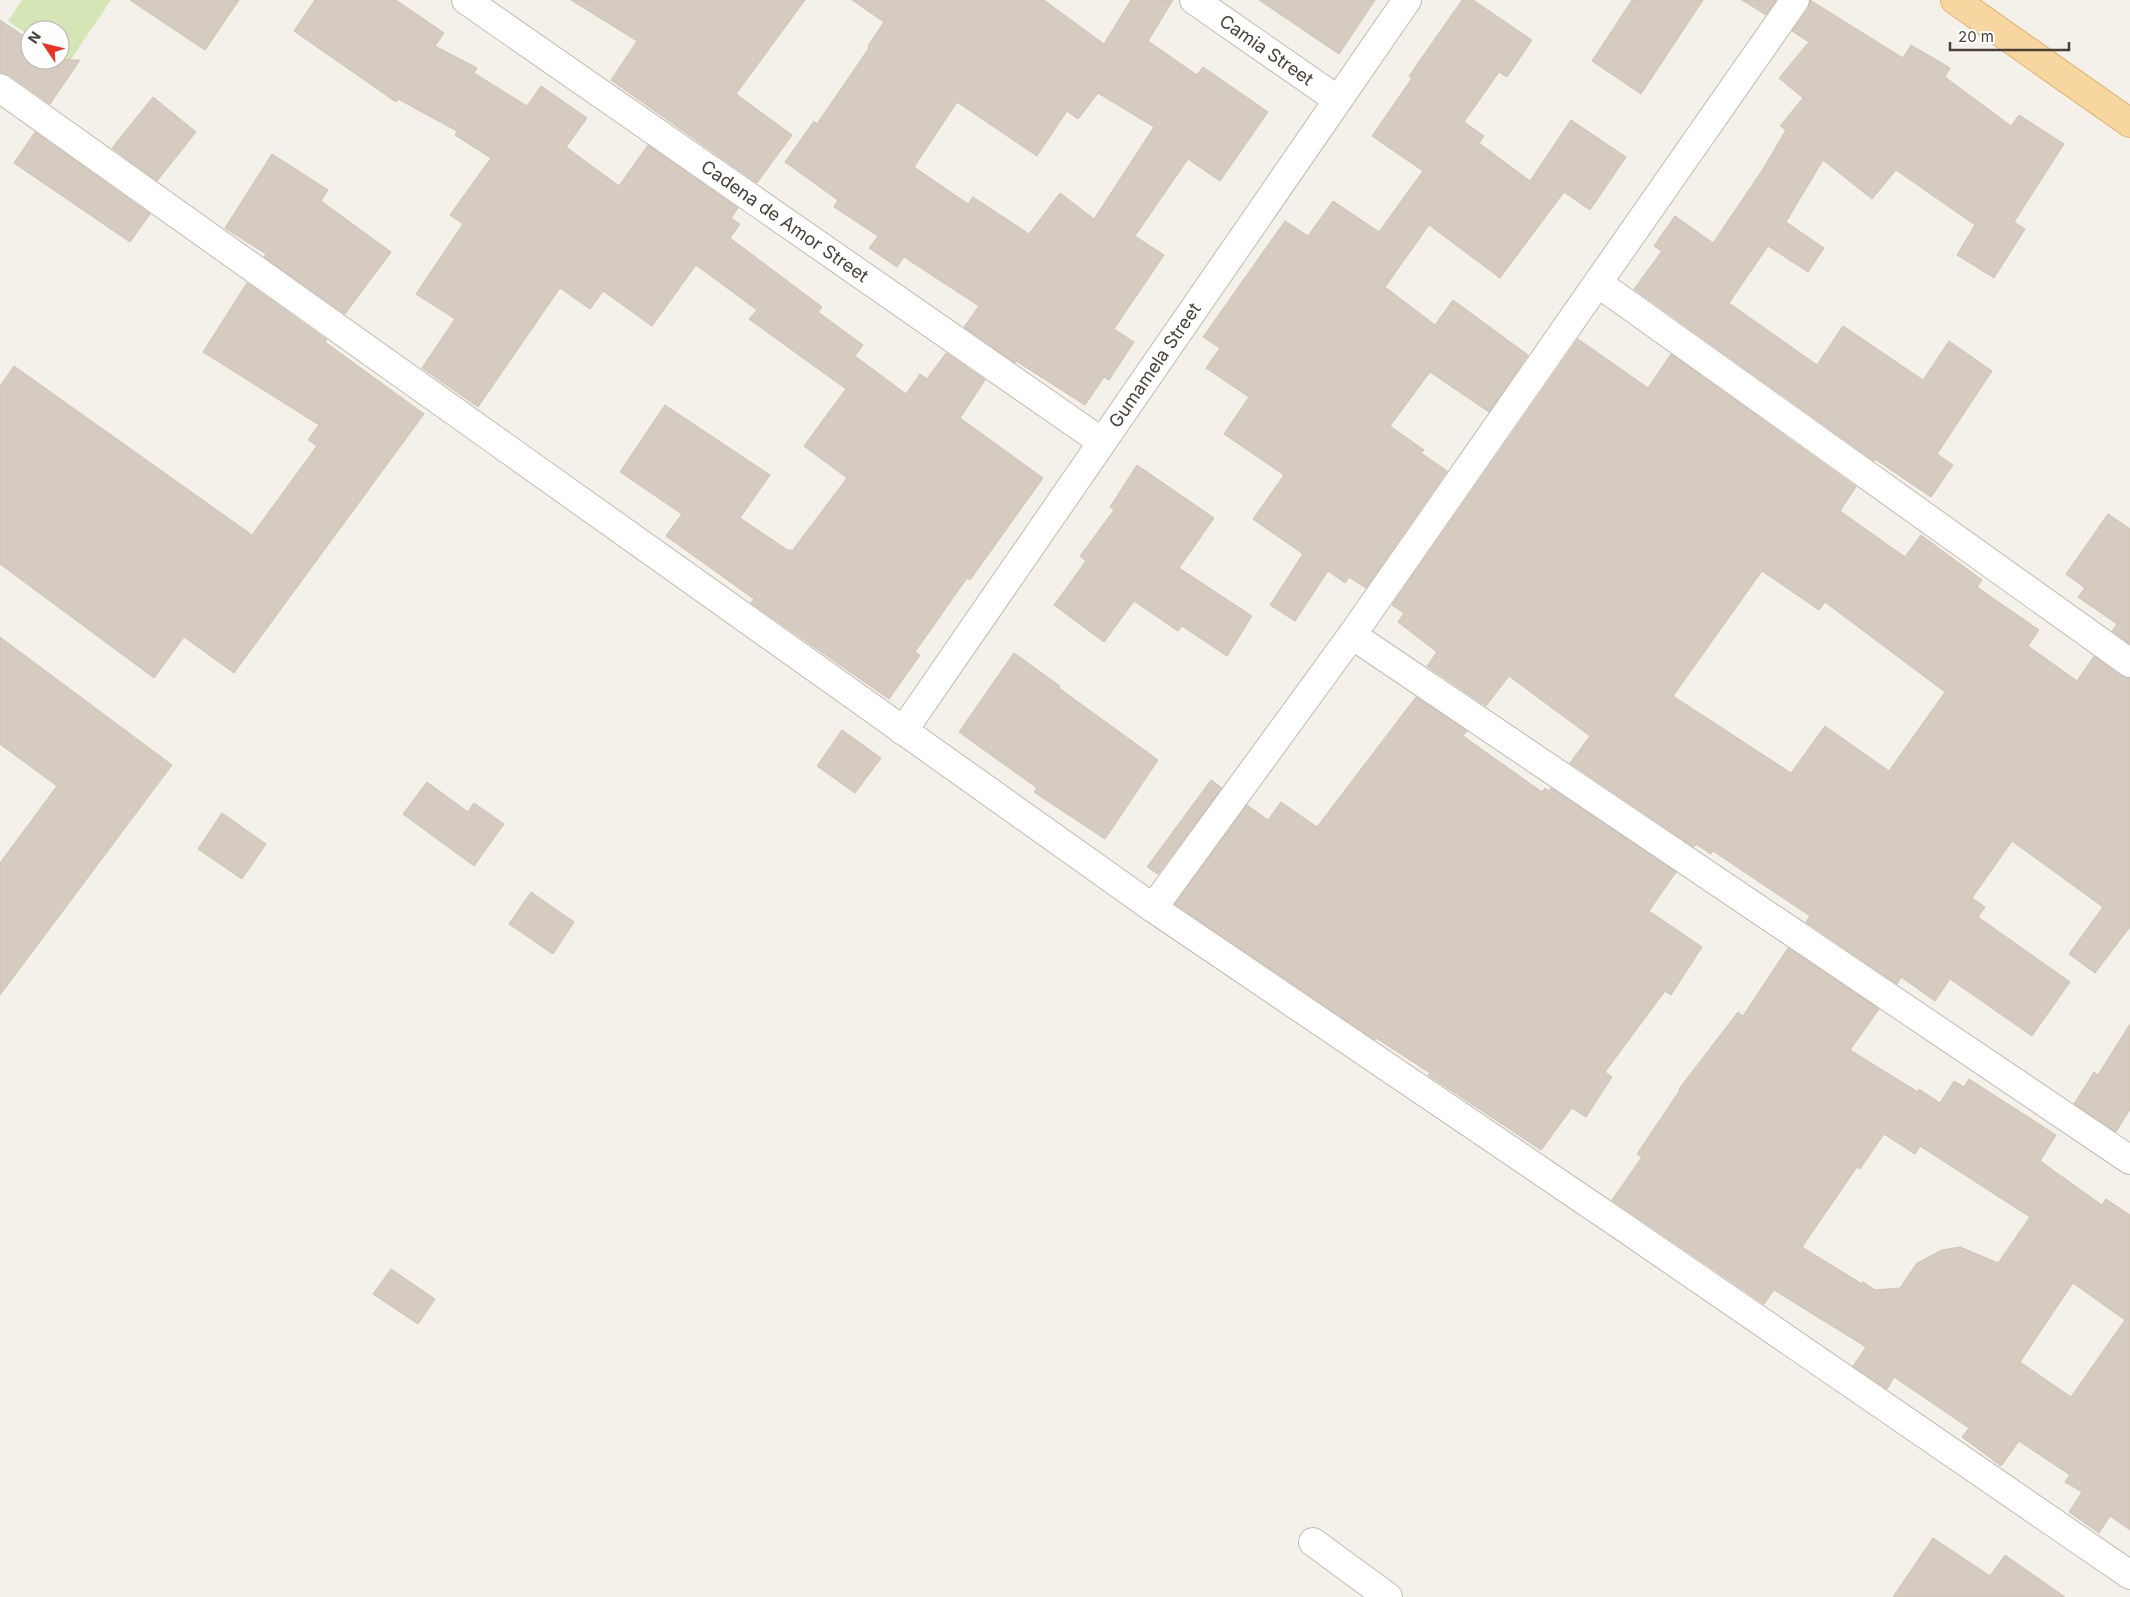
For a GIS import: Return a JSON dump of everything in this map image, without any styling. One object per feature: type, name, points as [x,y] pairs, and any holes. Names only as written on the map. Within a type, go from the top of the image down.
[{"type":"main road","points":[[1955,0],[2130,123]]},
{"type":"street","name":"Cadena de Amor Street","points":[[466,0],[1102,442]]},
{"type":"street","name":"Camia Street","points":[[1194,0],[1338,100]]},
{"type":"street","name":"Gumamela Street","points":[[904,730],[1407,0]]},
{"type":"street","points":[[1153,908],[1352,635],[1794,0]]},
{"type":"street","points":[[0,88],[1153,908],[1622,1226],[2130,1575]]},
{"type":"street","points":[[1598,283],[2130,663]]},
{"type":"street","points":[[1352,635],[2130,1160]]},
{"type":"street","points":[[1313,1542],[1388,1597]]},
{"type":"green space","points":[[22,0],[111,0],[70,61],[70,20],[20,20],[20,29],[8,21]]},
{"type":"building","points":[[130,0],[239,0],[205,50]]},
{"type":"building","points":[[315,0],[396,0],[444,33],[435,46],[477,68],[474,73],[527,106],[541,86],[587,118],[566,147],[619,186],[648,145],[738,208],[731,218],[740,224],[730,238],[822,307],[818,312],[863,345],[855,356],[906,394],[920,374],[927,379],[946,353],[985,380],[960,418],[1043,478],[970,580],[967,578],[915,652],[920,655],[889,699],[751,603],[754,599],[666,536],[682,514],[620,472],[665,405],[770,475],[740,518],[789,551],[790,549],[792,551],[847,478],[804,446],[846,389],[749,319],[757,310],[696,265],[652,326],[603,291],[590,309],[560,288],[478,407],[422,368],[455,319],[416,294],[463,224],[450,215],[491,158],[455,135],[457,131],[398,99],[396,102],[294,31]]},
{"type":"building","points":[[571,0],[805,0],[736,94],[792,135],[757,183],[611,80],[637,41]]},
{"type":"building","points":[[852,0],[1044,0],[1104,44],[1131,0],[1173,0],[1148,41],[1197,75],[1203,67],[1268,112],[1220,181],[1188,159],[1135,236],[1164,255],[1114,329],[1134,342],[1109,380],[1104,377],[1085,405],[1016,361],[1015,363],[964,327],[979,306],[904,257],[897,267],[869,248],[878,236],[834,207],[838,200],[785,162],[814,121],[817,124],[869,48],[868,46],[884,22]],"holes":[[[1098,93],[1154,127],[1094,219],[1060,193],[1029,234],[973,197],[968,204],[914,167],[957,102],[1037,156],[1067,111],[1078,119]]]},
{"type":"building","points":[[1259,0],[1375,0],[1339,54]]},
{"type":"building","points":[[1462,0],[1473,0],[1532,40],[1507,77],[1499,72],[1464,122],[1484,136],[1479,143],[1530,181],[1571,120],[1626,157],[1590,210],[1564,192],[1500,278],[1429,225],[1385,287],[1435,325],[1453,300],[1528,355],[1489,412],[1430,372],[1390,426],[1424,450],[1421,453],[1447,471],[1366,588],[1349,577],[1345,583],[1328,571],[1295,621],[1270,605],[1303,554],[1253,519],[1284,475],[1224,434],[1249,397],[1206,368],[1220,348],[1203,337],[1285,221],[1308,236],[1333,201],[1379,232],[1423,171],[1372,136],[1412,78],[1409,76]]},
{"type":"building","points":[[1632,0],[1703,0],[1641,94],[1592,61]]},
{"type":"building","points":[[1742,0],[1776,0],[1766,15]]},
{"type":"building","points":[[1810,0],[1903,58],[1911,45],[1950,68],[1945,77],[2011,126],[2019,115],[2064,144],[2014,222],[2025,229],[1994,278],[1957,255],[1975,225],[1896,170],[1872,199],[1823,160],[1786,222],[1824,248],[1808,272],[1768,246],[1729,303],[1817,365],[1843,326],[1923,380],[1949,341],[1992,371],[1937,454],[1953,465],[1931,497],[1875,459],[1874,461],[1634,289],[1662,251],[1654,246],[1675,216],[1713,243],[1763,169],[1786,130],[1780,126],[1803,98],[1779,78],[1809,42],[1792,31],[1808,9]]},
{"type":"building","points":[[0,20],[20,33],[20,70],[70,70],[70,60],[80,60],[50,104],[9,75],[0,72]]},
{"type":"building","points":[[153,97],[196,132],[157,181],[112,148]]},
{"type":"building","points":[[35,132],[150,214],[130,242],[14,163]]},
{"type":"building","points":[[272,154],[328,190],[321,201],[391,252],[345,314],[264,257],[266,254],[225,228]]},
{"type":"building","points":[[247,283],[327,340],[325,342],[424,414],[234,673],[184,637],[154,678],[0,564],[0,386],[14,366],[252,535],[317,446],[308,440],[319,425],[203,352]]},
{"type":"building","points":[[1578,339],[1648,388],[1671,354],[1856,487],[1840,511],[1905,557],[1921,535],[1982,580],[1977,587],[2039,630],[2028,646],[2077,681],[2094,656],[2121,676],[2130,678],[2130,927],[2095,973],[2069,954],[2103,907],[2012,841],[1972,898],[1985,907],[1978,917],[2070,982],[2032,1036],[1950,979],[1935,1001],[1901,977],[1897,984],[1806,922],[1810,916],[1713,851],[1711,854],[1696,844],[1694,847],[1570,763],[1590,736],[1509,676],[1486,706],[1427,666],[1437,652],[1398,622],[1404,613],[1392,605]],"holes":[[[1762,571],[1819,610],[1825,602],[1945,692],[1889,771],[1825,726],[1791,773],[1673,696]]]},
{"type":"building","points":[[1137,465],[1214,518],[1179,568],[1252,616],[1227,656],[1182,626],[1178,631],[1134,601],[1104,642],[1054,605],[1086,561],[1080,556],[1114,510],[1110,507]]},
{"type":"building","points":[[2108,514],[2130,529],[2130,644],[2112,631],[2117,624],[2078,597],[2085,588],[2066,574]]},
{"type":"building","points":[[0,637],[172,765],[0,995],[0,863],[57,786],[0,744]]},
{"type":"building","points":[[1014,653],[1158,760],[1105,839],[1034,792],[1037,788],[959,732]]},
{"type":"building","points":[[1416,697],[1467,731],[1463,736],[1542,792],[1545,788],[1549,791],[1551,788],[1676,872],[1649,911],[1702,947],[1671,995],[1665,991],[1605,1072],[1612,1077],[1586,1117],[1572,1108],[1541,1150],[1428,1075],[1430,1073],[1376,1038],[1375,1040],[1175,904],[1247,805],[1268,820],[1281,802],[1317,827]]},
{"type":"building","points":[[842,730],[881,758],[855,793],[817,766]]},
{"type":"building","points":[[1211,780],[1222,788],[1158,874],[1147,867]]},
{"type":"building","points":[[427,782],[468,812],[474,803],[504,824],[474,866],[403,814]]},
{"type":"building","points":[[222,813],[266,844],[242,879],[198,849]]},
{"type":"building","points":[[531,892],[574,922],[553,954],[509,924]]},
{"type":"building","points":[[1788,948],[1879,1009],[1850,1050],[1918,1092],[1919,1089],[1940,1103],[1954,1081],[1964,1087],[1969,1079],[2056,1135],[2040,1161],[2102,1205],[2106,1199],[2130,1215],[2130,1530],[2110,1516],[2099,1533],[2069,1512],[2082,1492],[2065,1482],[2070,1475],[2019,1441],[2001,1466],[1962,1437],[1969,1428],[1894,1377],[1887,1389],[1853,1366],[1866,1347],[1774,1290],[1764,1304],[1612,1200],[1642,1157],[1637,1154],[1679,1089],[1738,1012],[1743,1016]],"holes":[[[1884,1134],[1915,1154],[1920,1146],[2030,1217],[1998,1263],[1960,1247],[1942,1250],[1917,1263],[1900,1288],[1875,1290],[1802,1247],[1857,1167],[1860,1169]],[[2073,1283],[2125,1320],[2071,1397],[2020,1362]]]},
{"type":"building","points":[[2130,1024],[2130,1109],[2116,1132],[2074,1104],[2094,1072],[2098,1075]]},
{"type":"building","points":[[391,1269],[435,1299],[418,1324],[373,1294]]},
{"type":"building","points":[[1933,1538],[1990,1576],[2005,1555],[2065,1597],[1893,1597]]}]
